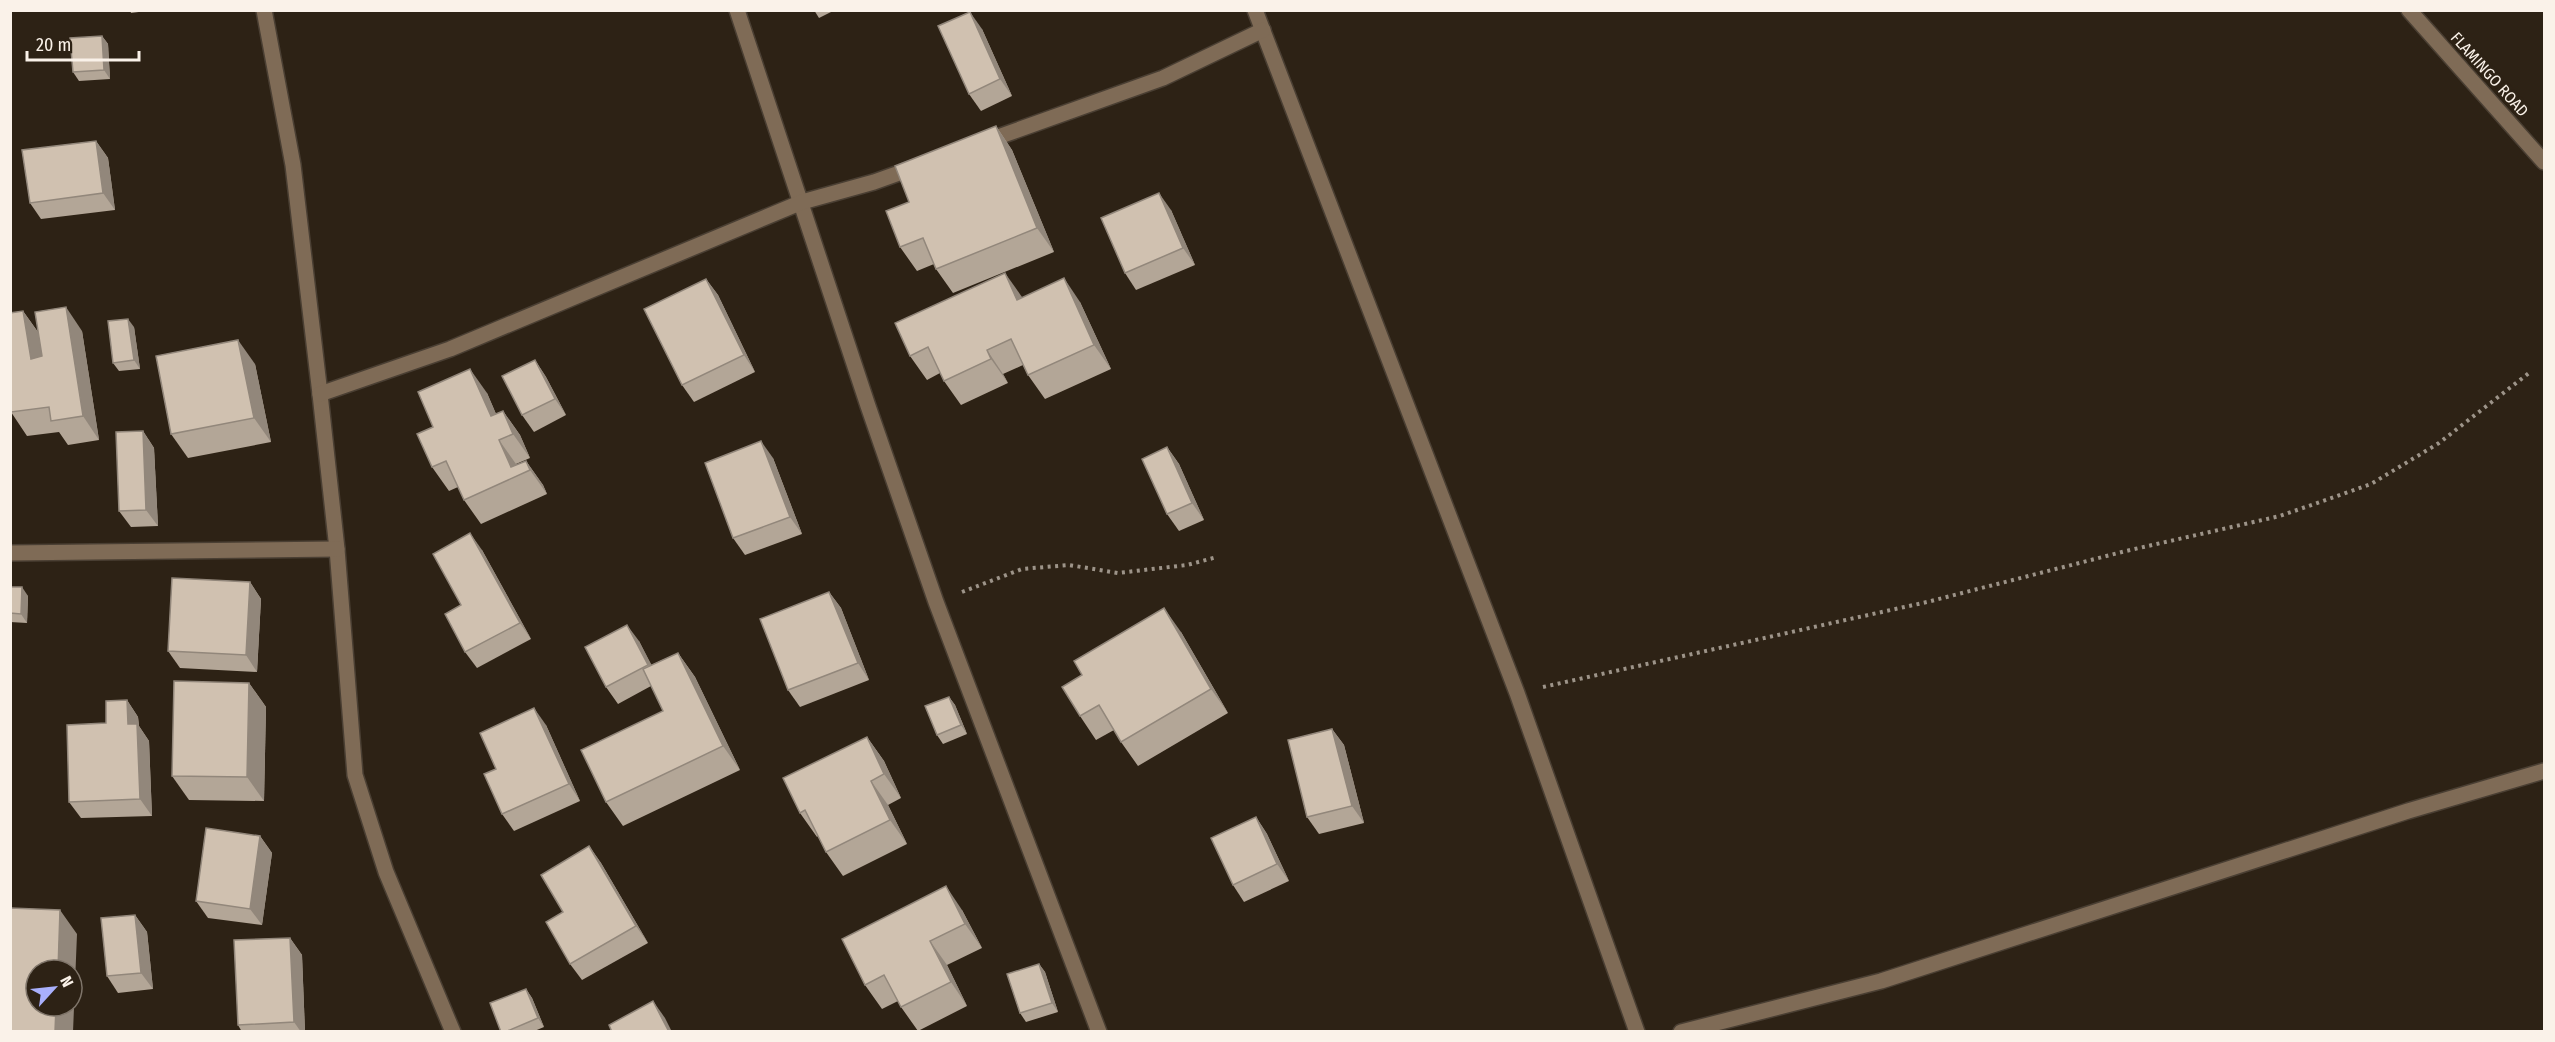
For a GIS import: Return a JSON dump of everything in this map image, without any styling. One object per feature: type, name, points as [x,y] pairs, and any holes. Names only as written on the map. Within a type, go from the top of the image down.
[{"type":"street","points":[[264,10],[292,165],[320,394],[337,549],[354,775],[386,872],[453,1032]]},
{"type":"street","points":[[737,10],[802,202],[867,406],[936,602],[1099,1032]]},
{"type":"street","points":[[1255,10],[1517,693],[1637,1032]]},
{"type":"street","name":"FLAMINGO ROAD","points":[[2409,10],[2544,162]]},
{"type":"street","points":[[973,146],[1163,78],[1263,30]]},
{"type":"street","points":[[320,394],[450,349],[802,202],[874,182],[929,162]]},
{"type":"street","points":[[10,553],[337,549]]},
{"type":"street","points":[[1681,1032],[1881,981],[2408,810],[2544,771]]},
{"type":"path","points":[[1517,693],[1926,602],[2126,551],[2280,516],[2371,484],[2439,443],[2529,374]]},
{"type":"path","points":[[936,602],[1023,569],[1069,565],[1118,573],[1187,565],[1217,557]]},
{"type":"building","points":[[970,12],[1000,79],[969,94],[938,26]]},
{"type":"building","points":[[102,36],[104,70],[73,72],[70,38]]},
{"type":"building","points":[[996,126],[1037,228],[936,269],[923,238],[900,247],[886,211],[909,202],[895,166]]},
{"type":"building","points":[[96,141],[103,193],[30,203],[22,150]]},
{"type":"building","points":[[1159,193],[1183,248],[1125,273],[1101,218]]},
{"type":"building","points":[[1005,273],[1017,300],[1064,278],[1094,345],[1028,375],[1011,339],[987,350],[991,359],[944,381],[928,347],[910,356],[895,323]]},
{"type":"building","points":[[706,279],[744,355],[682,385],[644,309]]},
{"type":"building","points":[[66,307],[83,416],[51,421],[49,407],[11,412],[10,313],[23,311],[31,359],[42,356],[35,312]]},
{"type":"building","points":[[128,319],[134,360],[113,363],[108,321]]},
{"type":"building","points":[[238,340],[254,418],[171,434],[156,356]]},
{"type":"building","points":[[535,360],[555,399],[522,415],[502,376]]},
{"type":"building","points":[[470,369],[491,416],[503,411],[513,434],[499,440],[511,467],[526,461],[530,470],[464,500],[446,461],[432,467],[417,434],[433,427],[418,392]]},
{"type":"building","points":[[143,431],[146,510],[119,511],[116,432]]},
{"type":"building","points":[[761,441],[790,517],[733,538],[705,463]]},
{"type":"building","points":[[1167,447],[1192,503],[1167,514],[1142,459]]},
{"type":"building","points":[[470,533],[520,623],[465,652],[445,614],[461,605],[433,554]]},
{"type":"building","points":[[172,578],[250,582],[246,655],[168,651]]},
{"type":"building","points":[[10,587],[22,587],[21,614],[10,613]]},
{"type":"building","points":[[829,592],[858,663],[788,690],[760,619]]},
{"type":"building","points":[[1164,608],[1211,689],[1121,742],[1099,705],[1080,716],[1062,687],[1082,675],[1074,661]]},
{"type":"building","points":[[627,625],[648,665],[606,687],[585,647]]},
{"type":"building","points":[[678,653],[723,746],[606,802],[581,750],[663,711],[643,669]]},
{"type":"building","points":[[174,681],[249,683],[247,777],[172,776]]},
{"type":"building","points":[[949,697],[961,725],[937,735],[925,706]]},
{"type":"building","points":[[127,700],[128,724],[137,724],[140,799],[69,802],[67,725],[106,723],[106,701]]},
{"type":"building","points":[[534,708],[569,784],[502,814],[484,774],[496,769],[480,733]]},
{"type":"building","points":[[1332,729],[1352,806],[1307,817],[1288,740]]},
{"type":"building","points":[[867,737],[884,774],[871,781],[890,820],[826,852],[805,810],[800,813],[783,778]]},
{"type":"building","points":[[1256,817],[1277,864],[1233,885],[1211,838]]},
{"type":"building","points":[[206,828],[260,836],[250,909],[196,901]]},
{"type":"building","points":[[589,846],[636,926],[570,964],[546,922],[563,912],[541,875]]},
{"type":"building","points":[[946,886],[965,924],[930,941],[951,982],[901,1007],[884,975],[865,985],[842,939]]},
{"type":"building","points":[[10,908],[60,910],[58,958],[24,958],[24,1018],[56,1018],[55,1032],[10,1032]]},
{"type":"building","points":[[135,915],[141,973],[107,976],[101,918]]},
{"type":"building","points":[[290,938],[294,1022],[238,1025],[234,940]]},
{"type":"building","points":[[1039,964],[1052,1003],[1020,1013],[1007,974]]},
{"type":"building","points":[[526,989],[538,1018],[501,1032],[490,1003]]},
{"type":"building","points":[[653,1001],[669,1032],[612,1032],[609,1025]]}]
